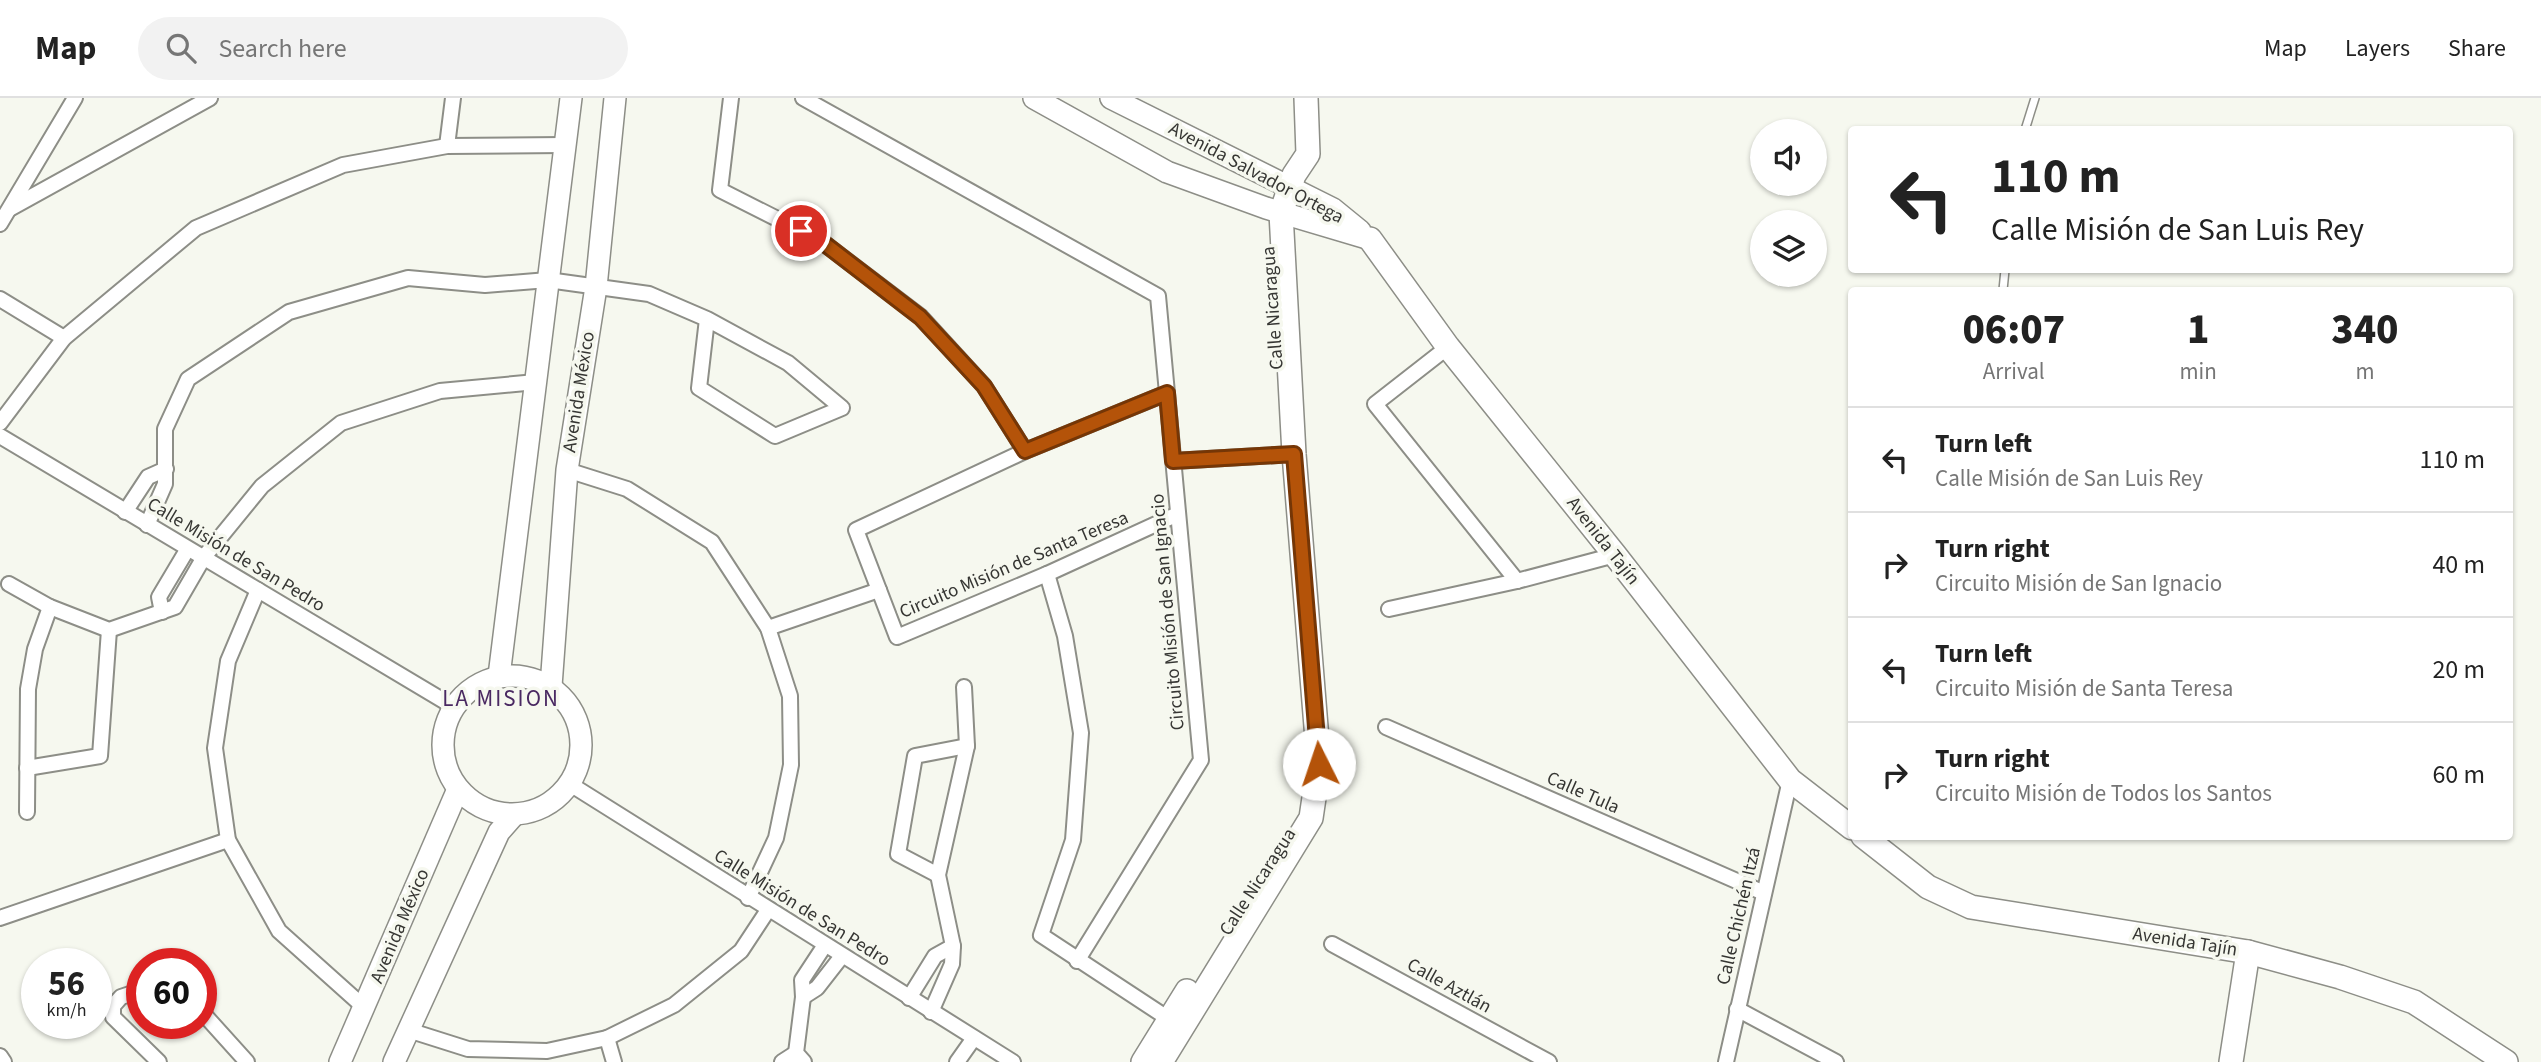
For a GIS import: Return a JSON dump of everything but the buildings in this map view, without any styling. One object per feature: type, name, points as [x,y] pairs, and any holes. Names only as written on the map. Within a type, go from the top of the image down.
[{"type":"main road","name":"Calle Nicaragua","points":[[1143,1062],[1176,1023],[1311,818],[1319,764],[1288,454],[1274,211],[1287,181],[1308,154],[1306,98]]},
{"type":"main road","name":"Avenida Tajín","points":[[1370,239],[1448,347],[1615,555],[1790,780],[1848,825]]},
{"type":"main road","name":"Avenida Tajín","points":[[1868,840],[1928,887],[1971,907],[2248,952],[2340,976],[2414,1002],[2506,1062]]},
{"type":"main road","points":[[2231,1062],[2248,952]]},
{"type":"main road","name":"Calle Nicaragua","points":[[1161,1062],[1176,1023]]},
{"type":"street","points":[[0,224],[75,98]]},
{"type":"street","points":[[11,208],[210,98]]},
{"type":"street","points":[[447,146],[453,98]]},
{"type":"street","points":[[499,676],[571,98]]},
{"type":"street","name":"Avenida México","points":[[551,687],[568,470],[596,287],[615,98]]},
{"type":"street","points":[[731,98],[720,190],[821,241],[920,317],[984,386],[1025,451]]},
{"type":"street","name":"Circuito Misión de San Ignacio","points":[[803,98],[1158,296],[1201,760],[1077,961]]},
{"type":"street","name":"Avenida Salvador Ortega","points":[[1034,98],[1167,172],[1274,211],[1370,239]]},
{"type":"street","name":"Avenida Salvador Ortega","points":[[1111,98],[1135,103],[1287,181],[1333,209],[1370,239]]},
{"type":"street","points":[[0,423],[64,338],[196,228],[343,165],[447,146],[565,145]]},
{"type":"street","points":[[147,525],[165,484],[165,429],[188,379],[289,313],[408,278],[485,285],[548,280],[649,294],[707,319],[788,363],[842,408],[775,436],[699,388],[707,319]]},
{"type":"street","points":[[0,299],[64,338]]},
{"type":"street","points":[[1448,347],[1375,404],[1517,581]]},
{"type":"street","points":[[9,584],[50,607],[109,630],[162,612],[175,607],[204,557],[262,486],[341,424],[440,391],[536,382]]},
{"type":"street","name":"Circuito Misión de Santa Teresa","points":[[1167,393],[1025,451],[856,530],[897,637],[1047,574],[1178,514]]},
{"type":"street","name":"Calle Misión de San Pedro","points":[[0,436],[454,707]]},
{"type":"street","points":[[1173,461],[1288,454]]},
{"type":"street","points":[[125,512],[148,477],[166,469]]},
{"type":"street","points":[[568,470],[628,489],[712,542],[768,628],[790,696],[791,765],[776,838],[748,898]]},
{"type":"street","points":[[162,612],[159,597],[187,550]]},
{"type":"street","points":[[1389,609],[1517,581],[1615,555]]},
{"type":"street","points":[[1047,574],[1065,636],[1081,733],[1073,841],[1041,935],[1077,961],[1176,1023]]},
{"type":"street","points":[[258,590],[228,661],[215,748],[228,840],[279,931],[365,1008]]},
{"type":"street","points":[[768,628],[879,590]]},
{"type":"street","points":[[27,812],[28,689],[35,649],[50,607]]},
{"type":"street","points":[[27,768],[100,756],[109,630]]},
{"type":"street","points":[[499,676],[526,676],[551,687],[578,719],[581,760],[570,785],[549,804],[514,815],[484,809],[458,789],[445,764],[442,738],[446,721],[458,700],[474,686],[499,676]]},
{"type":"street","points":[[931,1012],[952,964],[953,946],[938,875],[967,746],[964,687]]},
{"type":"street","name":"Calle Tula","points":[[1386,727],[1764,893]]},
{"type":"street","points":[[938,875],[898,853],[915,756],[967,746]]},
{"type":"street","name":"Calle Chichén Itzá","points":[[1726,1062],[1790,780]]},
{"type":"street","name":"Calle Misión de San Pedro","points":[[570,785],[1011,1061]]},
{"type":"street","name":"Avenida México","points":[[340,1062],[458,789]]},
{"type":"street","points":[[394,1062],[499,832],[514,815]]},
{"type":"street","points":[[0,918],[228,840]]},
{"type":"street","points":[[408,1030],[468,1049],[547,1051],[607,1038],[674,1004],[713,974],[741,951],[768,910]]},
{"type":"street","name":"Calle Aztlán","points":[[1332,944],[1549,1062]]},
{"type":"street","points":[[782,1062],[800,1058],[802,980],[825,945]]},
{"type":"street","points":[[909,998],[935,956],[953,946]]},
{"type":"street","points":[[803,997],[817,988],[842,956]]},
{"type":"street","points":[[126,995],[113,1006],[113,1017],[126,1030]]},
{"type":"street","points":[[1737,1009],[1836,1062]]},
{"type":"street","points":[[217,1029],[247,1062]]},
{"type":"street","points":[[607,1038],[614,1062]]},
{"type":"street","points":[[957,1062],[974,1038]]},
{"type":"street","points":[[135,1039],[159,1062]]},
{"type":"street","points":[[0,1056],[4,1062]]},
{"type":"lane","points":[[2026,126],[2035,98]]},
{"type":"district","name":"LA MISION","points":[[501,698]]},
{"type":"route","points":[[801,231],[821,241],[920,317],[984,386],[1025,451],[1167,393],[1173,461],[1294,454],[1319,764]]}]
